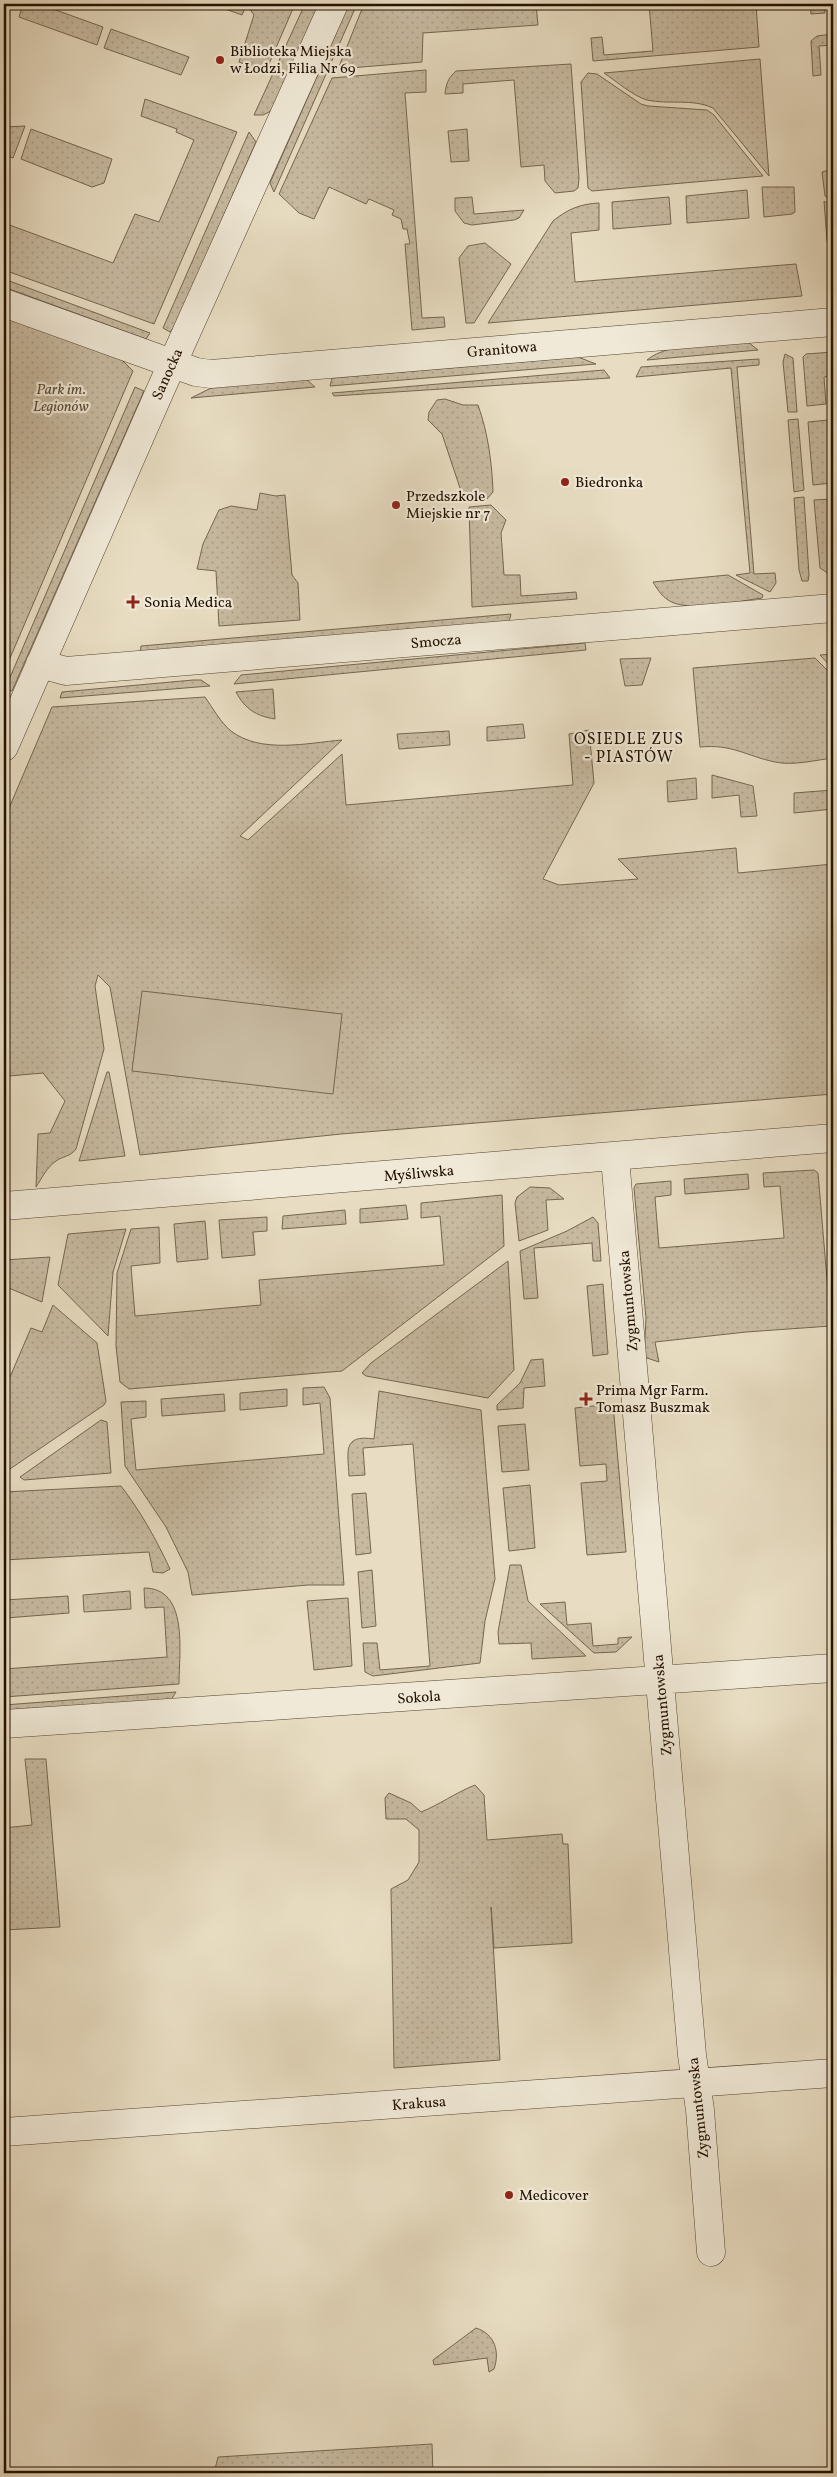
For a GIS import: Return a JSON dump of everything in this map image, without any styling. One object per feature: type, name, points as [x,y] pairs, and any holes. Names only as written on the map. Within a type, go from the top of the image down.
[{"type":"street","name":"Sanocka","points":[[4,747],[172,364],[334,4]]},
{"type":"street","name":"Granitowa","points":[[4,303],[172,364],[196,372],[211,374],[833,322]]},
{"type":"street","name":"Smocza","points":[[40,664],[66,671],[833,608]]},
{"type":"street","name":"Myśliwska","points":[[4,1206],[616,1158],[833,1138]]},
{"type":"street","name":"Zygmuntowska","points":[[616,1158],[711,2252]]},
{"type":"street","name":"Sokola","points":[[4,1724],[833,1668]]},
{"type":"street","name":"Krakusa","points":[[4,2132],[833,2073]]},
{"type":"green space","points":[[23,4],[39,4],[103,27],[97,45],[19,17]]},
{"type":"green space","points":[[211,4],[239,4],[244,11],[242,15]]},
{"type":"green space","points":[[246,4],[295,4],[265,73],[239,62],[254,15]]},
{"type":"green space","points":[[305,4],[319,4],[271,111],[263,115],[254,115]]},
{"type":"green space","points":[[349,4],[357,4],[274,192],[270,183]]},
{"type":"green space","points":[[364,4],[536,4],[538,25],[423,33],[422,62],[338,69]]},
{"type":"green space","points":[[649,4],[756,4],[759,47],[593,61],[591,38],[602,37],[604,55],[653,51]]},
{"type":"green space","points":[[810,4],[824,4],[825,13],[811,14]]},
{"type":"green space","points":[[111,29],[189,57],[181,75],[104,48]]},
{"type":"green space","points":[[833,34],[833,45],[819,46],[821,75],[813,76],[811,41],[817,36]]},
{"type":"green space","points":[[760,59],[769,176],[713,108],[689,102],[647,100],[630,92],[604,73]]},
{"type":"green space","points":[[571,64],[579,178],[578,188],[574,191],[555,193],[545,181],[544,165],[521,167],[514,80],[463,84],[463,93],[445,94],[445,90],[449,79],[456,71]]},
{"type":"green space","points":[[426,70],[426,92],[405,93],[422,318],[444,317],[445,327],[412,330],[405,244],[410,244],[407,229],[403,229],[401,219],[392,215],[394,210],[369,199],[366,204],[329,187],[314,219],[299,213],[279,194],[332,78]]},
{"type":"green space","points":[[588,73],[597,74],[641,104],[707,110],[714,115],[763,176],[592,191],[588,188],[581,82]]},
{"type":"green space","points":[[145,99],[237,132],[154,324],[4,270],[4,223],[113,263],[135,214],[159,222],[194,140],[176,132],[177,129],[141,116]]},
{"type":"green space","points":[[25,126],[13,158],[4,155],[4,127]]},
{"type":"green space","points":[[31,129],[112,159],[104,183],[92,187],[21,159]]},
{"type":"green space","points":[[467,129],[469,161],[451,162],[448,131]]},
{"type":"green space","points":[[249,132],[256,142],[175,326],[170,332],[163,328]]},
{"type":"green space","points":[[829,170],[830,176],[833,175],[833,202],[825,196],[822,172]]},
{"type":"green space","points":[[762,187],[794,187],[795,212],[764,217]]},
{"type":"green space","points":[[747,190],[749,218],[687,223],[686,196]]},
{"type":"green space","points":[[472,197],[474,214],[524,210],[519,218],[514,220],[472,225],[464,223],[455,211],[455,198]]},
{"type":"green space","points":[[669,197],[671,224],[613,229],[612,202]]},
{"type":"green space","points":[[824,201],[833,208],[833,237],[827,241]]},
{"type":"green space","points":[[599,203],[599,230],[571,233],[575,282],[796,264],[802,296],[488,323],[553,221],[574,208]]},
{"type":"green space","points":[[485,243],[511,264],[474,323],[466,323],[459,258],[468,246]]},
{"type":"green space","points":[[833,245],[833,296],[831,296],[828,247]]},
{"type":"green space","points":[[4,279],[150,333],[146,339],[4,287]]},
{"type":"green space","name":"Park im. Legionów","points":[[4,317],[121,359],[133,371],[4,672]]},
{"type":"green space","points":[[748,342],[758,350],[647,360],[657,354],[681,347]]},
{"type":"green space","points":[[833,352],[833,376],[824,377],[826,404],[807,406],[803,357],[806,354]]},
{"type":"green space","points":[[785,354],[793,358],[797,412],[788,412],[783,362]]},
{"type":"green space","points":[[578,357],[596,364],[330,386],[332,378]]},
{"type":"green space","points":[[759,359],[759,365],[737,367],[754,574],[775,573],[776,583],[770,592],[736,575],[750,573],[731,368],[636,377],[641,367]]},
{"type":"green space","points":[[604,370],[610,378],[334,396],[332,393]]},
{"type":"green space","points":[[306,379],[315,387],[191,398],[211,388],[222,386]]},
{"type":"green space","points":[[135,387],[144,391],[12,691],[5,689]]},
{"type":"green space","points":[[445,399],[463,405],[478,405],[487,437],[492,470],[493,492],[486,500],[464,500],[442,434],[428,420],[429,412],[437,400]]},
{"type":"green space","points":[[798,419],[804,490],[794,492],[788,420]]},
{"type":"green space","points":[[828,420],[832,483],[813,485],[808,422]]},
{"type":"green space","points":[[260,493],[276,496],[285,495],[292,575],[298,583],[300,620],[219,626],[216,571],[197,569],[203,544],[219,510],[231,506],[257,510]]},
{"type":"green space","points":[[804,497],[808,581],[802,581],[799,570],[794,498]]},
{"type":"green space","points":[[833,499],[833,571],[829,574],[820,568],[814,500]]},
{"type":"green space","points":[[491,505],[506,520],[501,533],[504,575],[520,575],[521,596],[576,592],[577,599],[472,607],[469,507]]},
{"type":"green space","points":[[728,575],[763,595],[762,598],[713,605],[687,606],[668,600],[659,592],[653,582]]},
{"type":"green space","points":[[511,614],[509,622],[140,655],[141,646]]},
{"type":"green space","points":[[585,643],[586,650],[234,684],[241,675]]},
{"type":"green space","points":[[833,654],[833,669],[820,655]]},
{"type":"green space","points":[[651,658],[642,685],[625,686],[620,659]]},
{"type":"green space","points":[[815,658],[832,675],[833,758],[782,763],[722,747],[700,747],[693,668]]},
{"type":"green space","points":[[201,680],[210,686],[60,698],[62,692]]},
{"type":"green space","points":[[273,689],[275,719],[252,711],[243,703],[236,692]]},
{"type":"green space","points":[[205,697],[227,728],[243,738],[256,743],[299,745],[342,740],[240,836],[248,840],[342,754],[346,805],[573,785],[569,734],[589,730],[594,783],[543,879],[559,885],[638,879],[618,859],[736,848],[738,873],[833,864],[833,1094],[341,1134],[140,1155],[110,987],[98,975],[95,986],[104,1049],[76,1149],[71,1154],[53,1163],[36,1187],[38,1134],[50,1133],[65,1101],[43,1073],[9,1076],[4,986],[4,820],[52,707]]},
{"type":"green space","points":[[523,724],[525,738],[487,741],[487,727]]},
{"type":"green space","points":[[449,731],[450,745],[399,749],[397,734]]},
{"type":"green space","points":[[712,775],[753,786],[757,816],[741,817],[739,795],[712,798]]},
{"type":"green space","points":[[696,778],[697,799],[668,802],[667,781]]},
{"type":"green space","points":[[833,790],[833,809],[794,813],[794,793]]},
{"type":"green space","points":[[142,991],[342,1014],[333,1094],[132,1071]]},
{"type":"green space","points":[[107,1072],[109,1072],[125,1156],[79,1161]]},
{"type":"green space","points":[[814,1170],[818,1173],[831,1326],[746,1332],[655,1342],[659,1362],[644,1357],[646,1318],[634,1188],[636,1184],[671,1181],[671,1195],[655,1197],[659,1248],[784,1238],[780,1186],[764,1187],[763,1173]]},
{"type":"green space","points":[[748,1174],[749,1189],[685,1194],[684,1179]]},
{"type":"green space","points":[[530,1187],[550,1188],[564,1199],[546,1200],[548,1230],[519,1241],[515,1203],[517,1197]]},
{"type":"green space","points":[[502,1195],[504,1246],[342,1371],[129,1389],[120,1382],[116,1346],[117,1273],[131,1229],[159,1227],[160,1263],[131,1266],[135,1316],[261,1305],[259,1280],[444,1265],[440,1216],[421,1218],[421,1203]]},
{"type":"green space","points":[[406,1205],[408,1219],[360,1223],[360,1209]]},
{"type":"green space","points":[[345,1210],[346,1224],[282,1229],[283,1216]]},
{"type":"green space","points":[[267,1217],[267,1231],[253,1232],[255,1255],[222,1258],[219,1220]]},
{"type":"green space","points":[[593,1217],[598,1223],[601,1261],[593,1261],[592,1243],[534,1248],[538,1298],[524,1299],[520,1251],[567,1231]]},
{"type":"green space","points":[[205,1221],[208,1259],[177,1262],[174,1224]]},
{"type":"green space","points":[[126,1229],[113,1272],[108,1336],[58,1285],[68,1234]]},
{"type":"green space","points":[[50,1257],[42,1302],[4,1286],[4,1260]]},
{"type":"green space","points":[[508,1261],[514,1370],[488,1398],[366,1376],[362,1373],[371,1363]]},
{"type":"green space","points":[[603,1284],[608,1354],[593,1356],[587,1286]]},
{"type":"green space","points":[[53,1305],[97,1343],[106,1401],[104,1405],[4,1473],[4,1391],[31,1328],[42,1332]]},
{"type":"green space","points":[[543,1359],[545,1386],[524,1388],[523,1408],[497,1410],[497,1405],[520,1383],[531,1360]]},
{"type":"green space","points":[[324,1387],[330,1398],[344,1585],[308,1585],[192,1595],[188,1572],[166,1527],[125,1466],[121,1402],[146,1401],[146,1417],[131,1419],[136,1470],[324,1454],[320,1403],[303,1405],[303,1388]]},
{"type":"green space","points":[[287,1389],[287,1406],[240,1410],[240,1393]]},
{"type":"green space","points":[[379,1391],[481,1410],[495,1579],[485,1621],[480,1663],[373,1676],[365,1672],[363,1643],[377,1643],[380,1670],[430,1666],[413,1444],[363,1448],[365,1475],[349,1476],[348,1452],[352,1442],[356,1439],[374,1439]]},
{"type":"green space","points":[[224,1394],[225,1411],[162,1416],[161,1399]]},
{"type":"green space","points":[[613,1404],[626,1552],[587,1555],[581,1483],[607,1481],[606,1464],[580,1466],[575,1408]]},
{"type":"green space","points":[[101,1420],[107,1422],[111,1473],[24,1480],[20,1477]]},
{"type":"green space","points":[[525,1424],[529,1470],[502,1472],[498,1426]]},
{"type":"green space","points":[[530,1485],[535,1548],[509,1551],[503,1488]]},
{"type":"green space","points":[[121,1486],[148,1526],[170,1569],[163,1573],[153,1572],[149,1552],[4,1560],[4,1492]]},
{"type":"green space","points":[[366,1493],[371,1553],[356,1555],[352,1494]]},
{"type":"green space","points":[[510,1565],[521,1565],[528,1601],[586,1656],[532,1659],[531,1643],[499,1644],[498,1632]]},
{"type":"green space","points":[[372,1570],[376,1626],[362,1628],[358,1572]]},
{"type":"green space","points":[[144,1588],[158,1591],[168,1598],[175,1610],[180,1640],[179,1684],[4,1697],[4,1669],[167,1657],[164,1607],[145,1608]]},
{"type":"green space","points":[[130,1591],[131,1609],[84,1612],[83,1595]]},
{"type":"green space","points":[[68,1596],[69,1613],[6,1618],[5,1600]]},
{"type":"green space","points":[[348,1598],[352,1666],[314,1670],[307,1601]]},
{"type":"green space","points":[[565,1602],[567,1625],[591,1623],[593,1646],[618,1644],[618,1638],[632,1637],[616,1652],[594,1653],[540,1604]]},
{"type":"green space","points":[[176,1692],[169,1703],[4,1716],[4,1705]]},
{"type":"green space","points":[[25,1759],[46,1759],[60,1927],[4,1930],[4,1828],[32,1825]]},
{"type":"green space","points":[[475,1785],[484,1795],[487,1840],[562,1834],[563,1844],[568,1844],[572,1943],[494,1948],[491,1907],[500,2060],[394,2068],[391,1889],[408,1880],[419,1862],[419,1830],[406,1819],[386,1819],[385,1798],[389,1793],[411,1803],[421,1812]]},
{"type":"green space","points":[[476,2328],[492,2339],[496,2350],[494,2369],[489,2372],[487,2358],[434,2365],[433,2360]]},
{"type":"green space","points":[[432,2444],[433,2473],[214,2473],[218,2457]]},
{"type":"place","name":"Biblioteka Miejska w Łodzi, Filia Nr 69","points":[[220,60]]},
{"type":"place","name":"Biedronka","points":[[565,482]]},
{"type":"place","name":"Przedszkole Miejskie nr 7","points":[[396,505]]},
{"type":"place","name":"Sonia Medica","points":[[133,602]]},
{"type":"place","name":"Prima Mgr Farm. Tomasz Buszmak","points":[[586,1399]]},
{"type":"place","name":"Medicover","points":[[509,2195]]},
{"type":"district","name":"OSIEDLE ZUS - PIASTÓW","points":[[629,747]]}]
